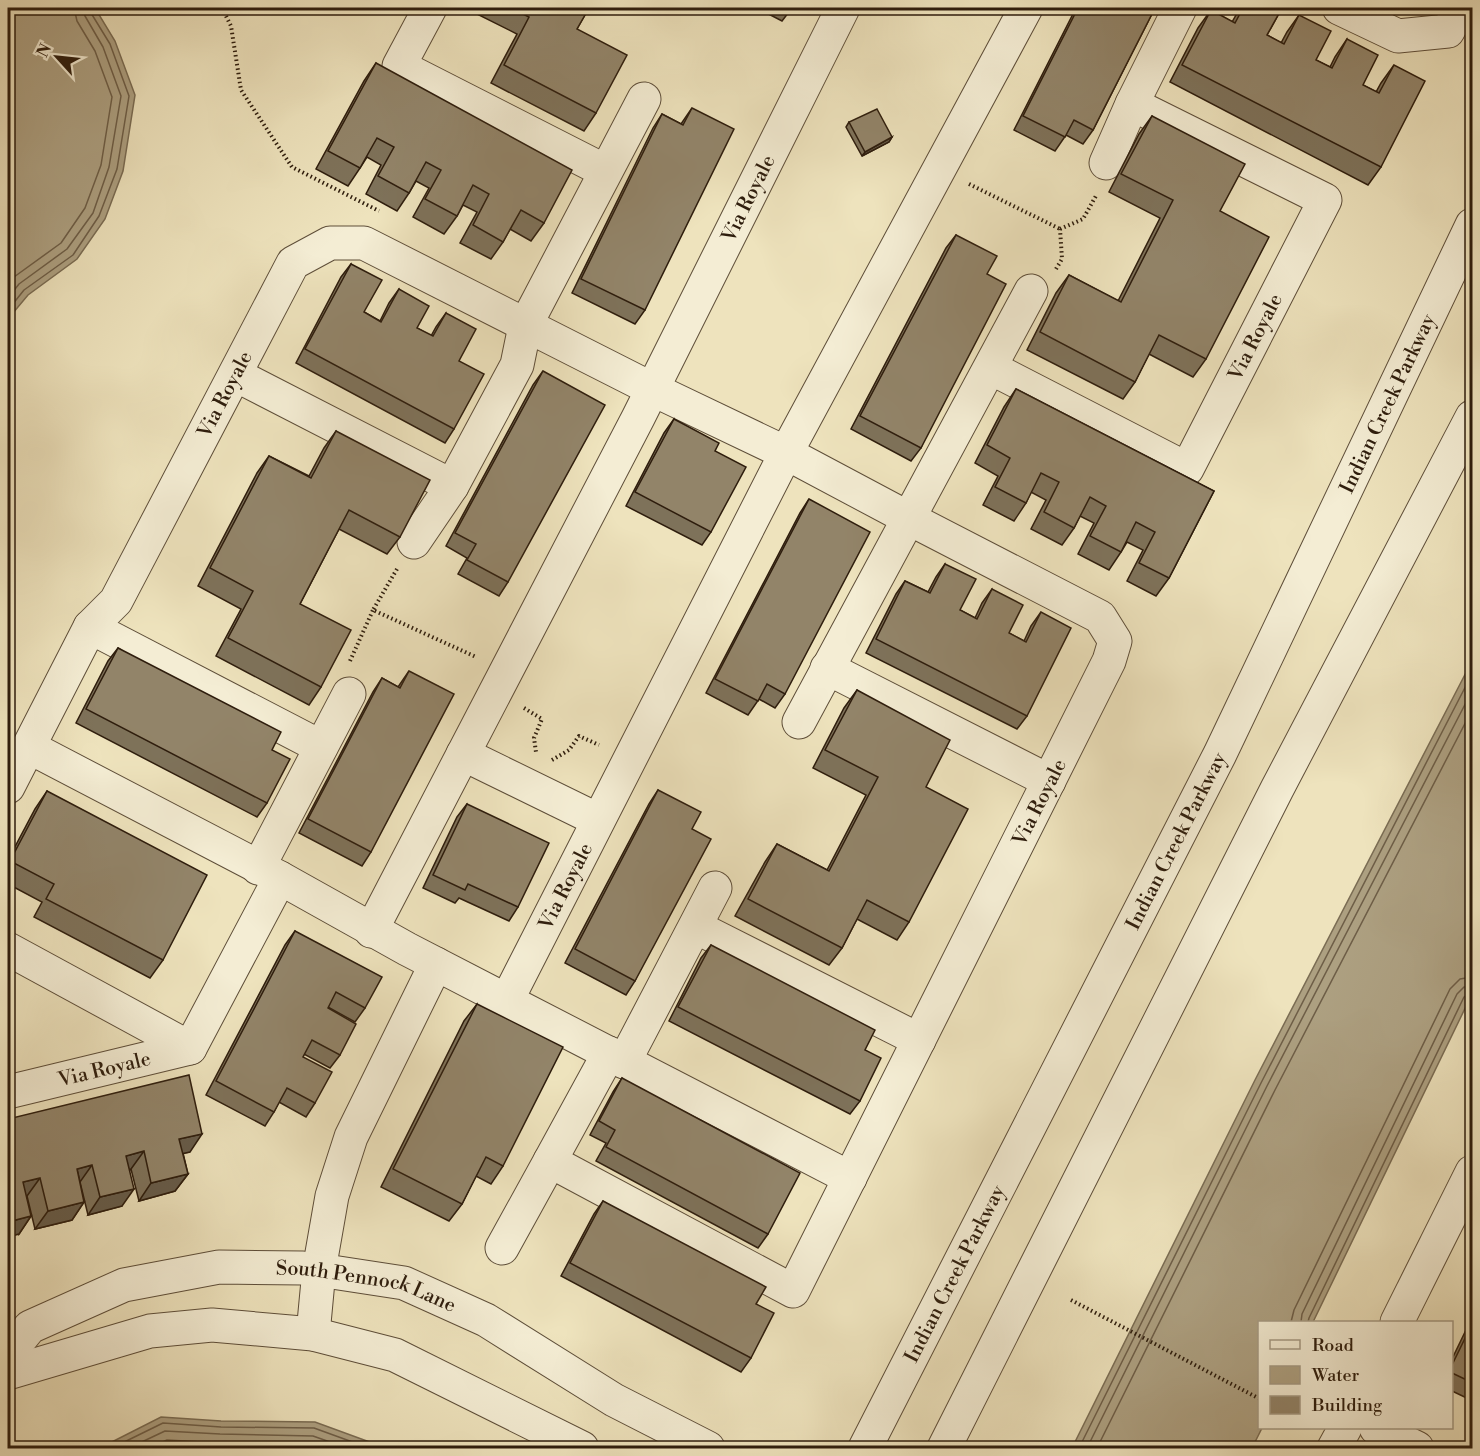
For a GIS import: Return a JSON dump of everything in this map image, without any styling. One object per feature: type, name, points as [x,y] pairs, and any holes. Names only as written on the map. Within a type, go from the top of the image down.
[{"type":"street","points":[[430,8],[399,66],[605,171]]},
{"type":"street","name":"Via Royale","points":[[371,931],[652,389],[843,8]]},
{"type":"street","name":"Via Royale","points":[[507,1000],[786,453],[1026,8]]},
{"type":"street","points":[[1106,164],[1132,104],[1180,8]]},
{"type":"street","points":[[1339,8],[1398,36],[1448,31],[1460,8]]},
{"type":"street","points":[[414,542],[452,486],[517,365],[525,326],[644,99]]},
{"type":"street","name":"Via Royale","points":[[991,368],[1187,469],[1325,200],[1132,104]]},
{"type":"street","name":"Indian Creek Parkway","points":[[866,1449],[1220,754],[1473,225]]},
{"type":"street","name":"Via Royale","points":[[8,787],[90,627],[116,601],[293,263],[330,243],[364,243],[525,326],[786,453],[1100,616],[1115,642],[1109,661],[793,1290],[550,1161]]},
{"type":"street","points":[[798,722],[910,519],[1031,291]]},
{"type":"street","points":[[236,375],[452,486]]},
{"type":"street","points":[[944,1449],[1277,789],[1473,417]]},
{"type":"street","points":[[90,627],[321,747]]},
{"type":"street","points":[[827,668],[1049,781]]},
{"type":"street","points":[[8,949],[190,1048],[269,873],[321,747],[349,694]]},
{"type":"street","points":[[29,747],[269,873],[371,931],[850,1178]]},
{"type":"street","points":[[463,754],[598,820]]},
{"type":"street","points":[[502,1248],[550,1161],[696,927],[715,888]]},
{"type":"street","points":[[696,927],[919,1040]]},
{"type":"street","points":[[313,1334],[319,1270],[332,1196],[351,1137],[436,964]]},
{"type":"street","name":"Via Royale","points":[[8,1092],[190,1048]]},
{"type":"street","points":[[1398,1321],[1473,1172]]},
{"type":"street","name":"South Pennock Lane","points":[[8,1354],[30,1327],[124,1285],[219,1267],[319,1270],[404,1283],[486,1320],[614,1400],[708,1449]]},
{"type":"street","points":[[8,1373],[150,1331],[212,1325],[313,1334],[395,1355],[582,1449]]},
{"type":"street","points":[[1334,1449],[1344,1429]]},
{"type":"street","points":[[1378,1429],[1417,1449]]},
{"type":"path","points":[[222,8],[231,26],[241,90],[291,167],[388,216]]},
{"type":"path","points":[[968,183],[1060,229],[1083,219],[1100,190],[1106,164]]},
{"type":"path","points":[[349,694],[350,659],[373,610],[414,542]]},
{"type":"path","points":[[373,610],[482,660]]},
{"type":"path","points":[[537,762],[534,738],[542,719]]},
{"type":"path","points":[[546,761],[554,760],[569,750],[579,736]]},
{"type":"path","points":[[1071,1300],[1258,1398]]},
{"type":"water","points":[[8,8],[95,8],[115,41],[135,95],[123,171],[105,219],[77,259],[28,295],[8,319]]},
{"type":"water","points":[[1472,661],[1472,994],[1313,1321],[1258,1321],[1258,1429],[1262,1429],[1252,1448],[1072,1448],[1255,1080]]},
{"type":"water","points":[[161,1417],[221,1421],[315,1422],[386,1448],[100,1448]]},
{"type":"building","points":[[511,8],[589,8],[577,29],[627,55],[596,113],[504,65],[529,17]]},
{"type":"building","points":[[1078,8],[1155,8],[1093,130],[1074,120],[1065,137],[1023,116]]},
{"type":"building","points":[[1243,8],[1282,8],[1267,35],[1284,44],[1299,15],[1331,31],[1316,60],[1332,68],[1347,39],[1378,55],[1363,85],[1379,93],[1394,65],[1425,81],[1381,167],[1182,65],[1211,10],[1235,23]]},
{"type":"building","points":[[376,63],[572,170],[544,223],[521,210],[503,242],[473,225],[489,194],[473,185],[457,216],[425,199],[441,170],[426,162],[409,193],[378,176],[394,147],[377,138],[360,168],[328,151]]},
{"type":"building","points":[[692,108],[734,129],[645,310],[581,279],[662,114],[683,125]]},
{"type":"building","points":[[877,109],[892,137],[865,152],[849,122]]},
{"type":"building","points":[[1152,116],[1245,164],[1220,211],[1269,237],[1206,359],[1159,335],[1135,382],[1040,332],[1069,275],[1121,302],[1173,200],[1121,174]]},
{"type":"building","points":[[956,235],[997,256],[987,274],[1006,284],[921,448],[860,416]]},
{"type":"building","points":[[351,264],[382,280],[364,312],[381,322],[399,289],[429,306],[417,328],[433,336],[446,313],[476,329],[459,361],[484,374],[454,429],[305,349]]},
{"type":"building","points":[[543,371],[605,405],[508,582],[467,560],[476,544],[455,533]]},
{"type":"building","points":[[1016,389],[1214,491],[1169,578],[1139,563],[1155,532],[1136,522],[1121,552],[1090,536],[1106,506],[1090,497],[1074,528],[1044,512],[1059,482],[1041,473],[1026,503],[995,487],[1010,458],[987,445]]},
{"type":"building","points":[[674,419],[719,443],[715,451],[746,467],[711,532],[635,492]]},
{"type":"building","points":[[336,431],[430,480],[400,537],[349,510],[300,604],[351,630],[321,687],[228,638],[253,591],[210,568],[269,456],[311,478]]},
{"type":"building","points":[[809,499],[870,532],[785,694],[767,684],[758,701],[715,679]]},
{"type":"building","points":[[945,564],[976,579],[960,610],[977,619],[992,589],[1023,605],[1009,633],[1026,642],[1041,612],[1071,628],[1027,716],[876,639],[905,581],[930,593]]},
{"type":"building","points":[[118,648],[281,732],[272,750],[290,759],[267,803],[86,709]]},
{"type":"building","points":[[409,671],[454,694],[371,852],[308,819],[382,678],[400,688]]},
{"type":"building","points":[[857,690],[950,740],[926,787],[968,809],[909,922],[867,900],[842,948],[748,899],[777,844],[829,871],[878,777],[825,750]]},
{"type":"building","points":[[658,790],[701,812],[692,829],[711,839],[635,981],[575,949]]},
{"type":"building","points":[[47,791],[207,875],[163,960],[46,899],[54,884],[10,861]]},
{"type":"building","points":[[467,804],[549,843],[518,907],[468,884],[465,890],[433,875]]},
{"type":"building","points":[[295,931],[382,977],[365,1008],[336,992],[328,1008],[356,1024],[340,1055],[312,1040],[303,1057],[332,1072],[315,1103],[287,1088],[274,1112],[216,1081]]},
{"type":"building","points":[[711,945],[875,1030],[865,1050],[881,1058],[860,1101],[678,1007]]},
{"type":"building","points":[[477,1004],[563,1047],[503,1166],[486,1157],[462,1204],[393,1169]]},
{"type":"building","points":[[189,1075],[202,1134],[179,1139],[188,1174],[151,1183],[144,1151],[126,1156],[134,1189],[100,1197],[92,1165],[77,1169],[84,1202],[48,1211],[40,1178],[23,1182],[31,1216],[8,1222],[8,1119]]},
{"type":"building","points":[[622,1078],[800,1173],[768,1234],[606,1147],[615,1130],[599,1121]]},
{"type":"building","points":[[603,1201],[766,1287],[756,1304],[774,1313],[751,1358],[570,1263]]},
{"type":"building","points":[[1473,1322],[1473,1383],[1453,1373],[1453,1363]]}]
